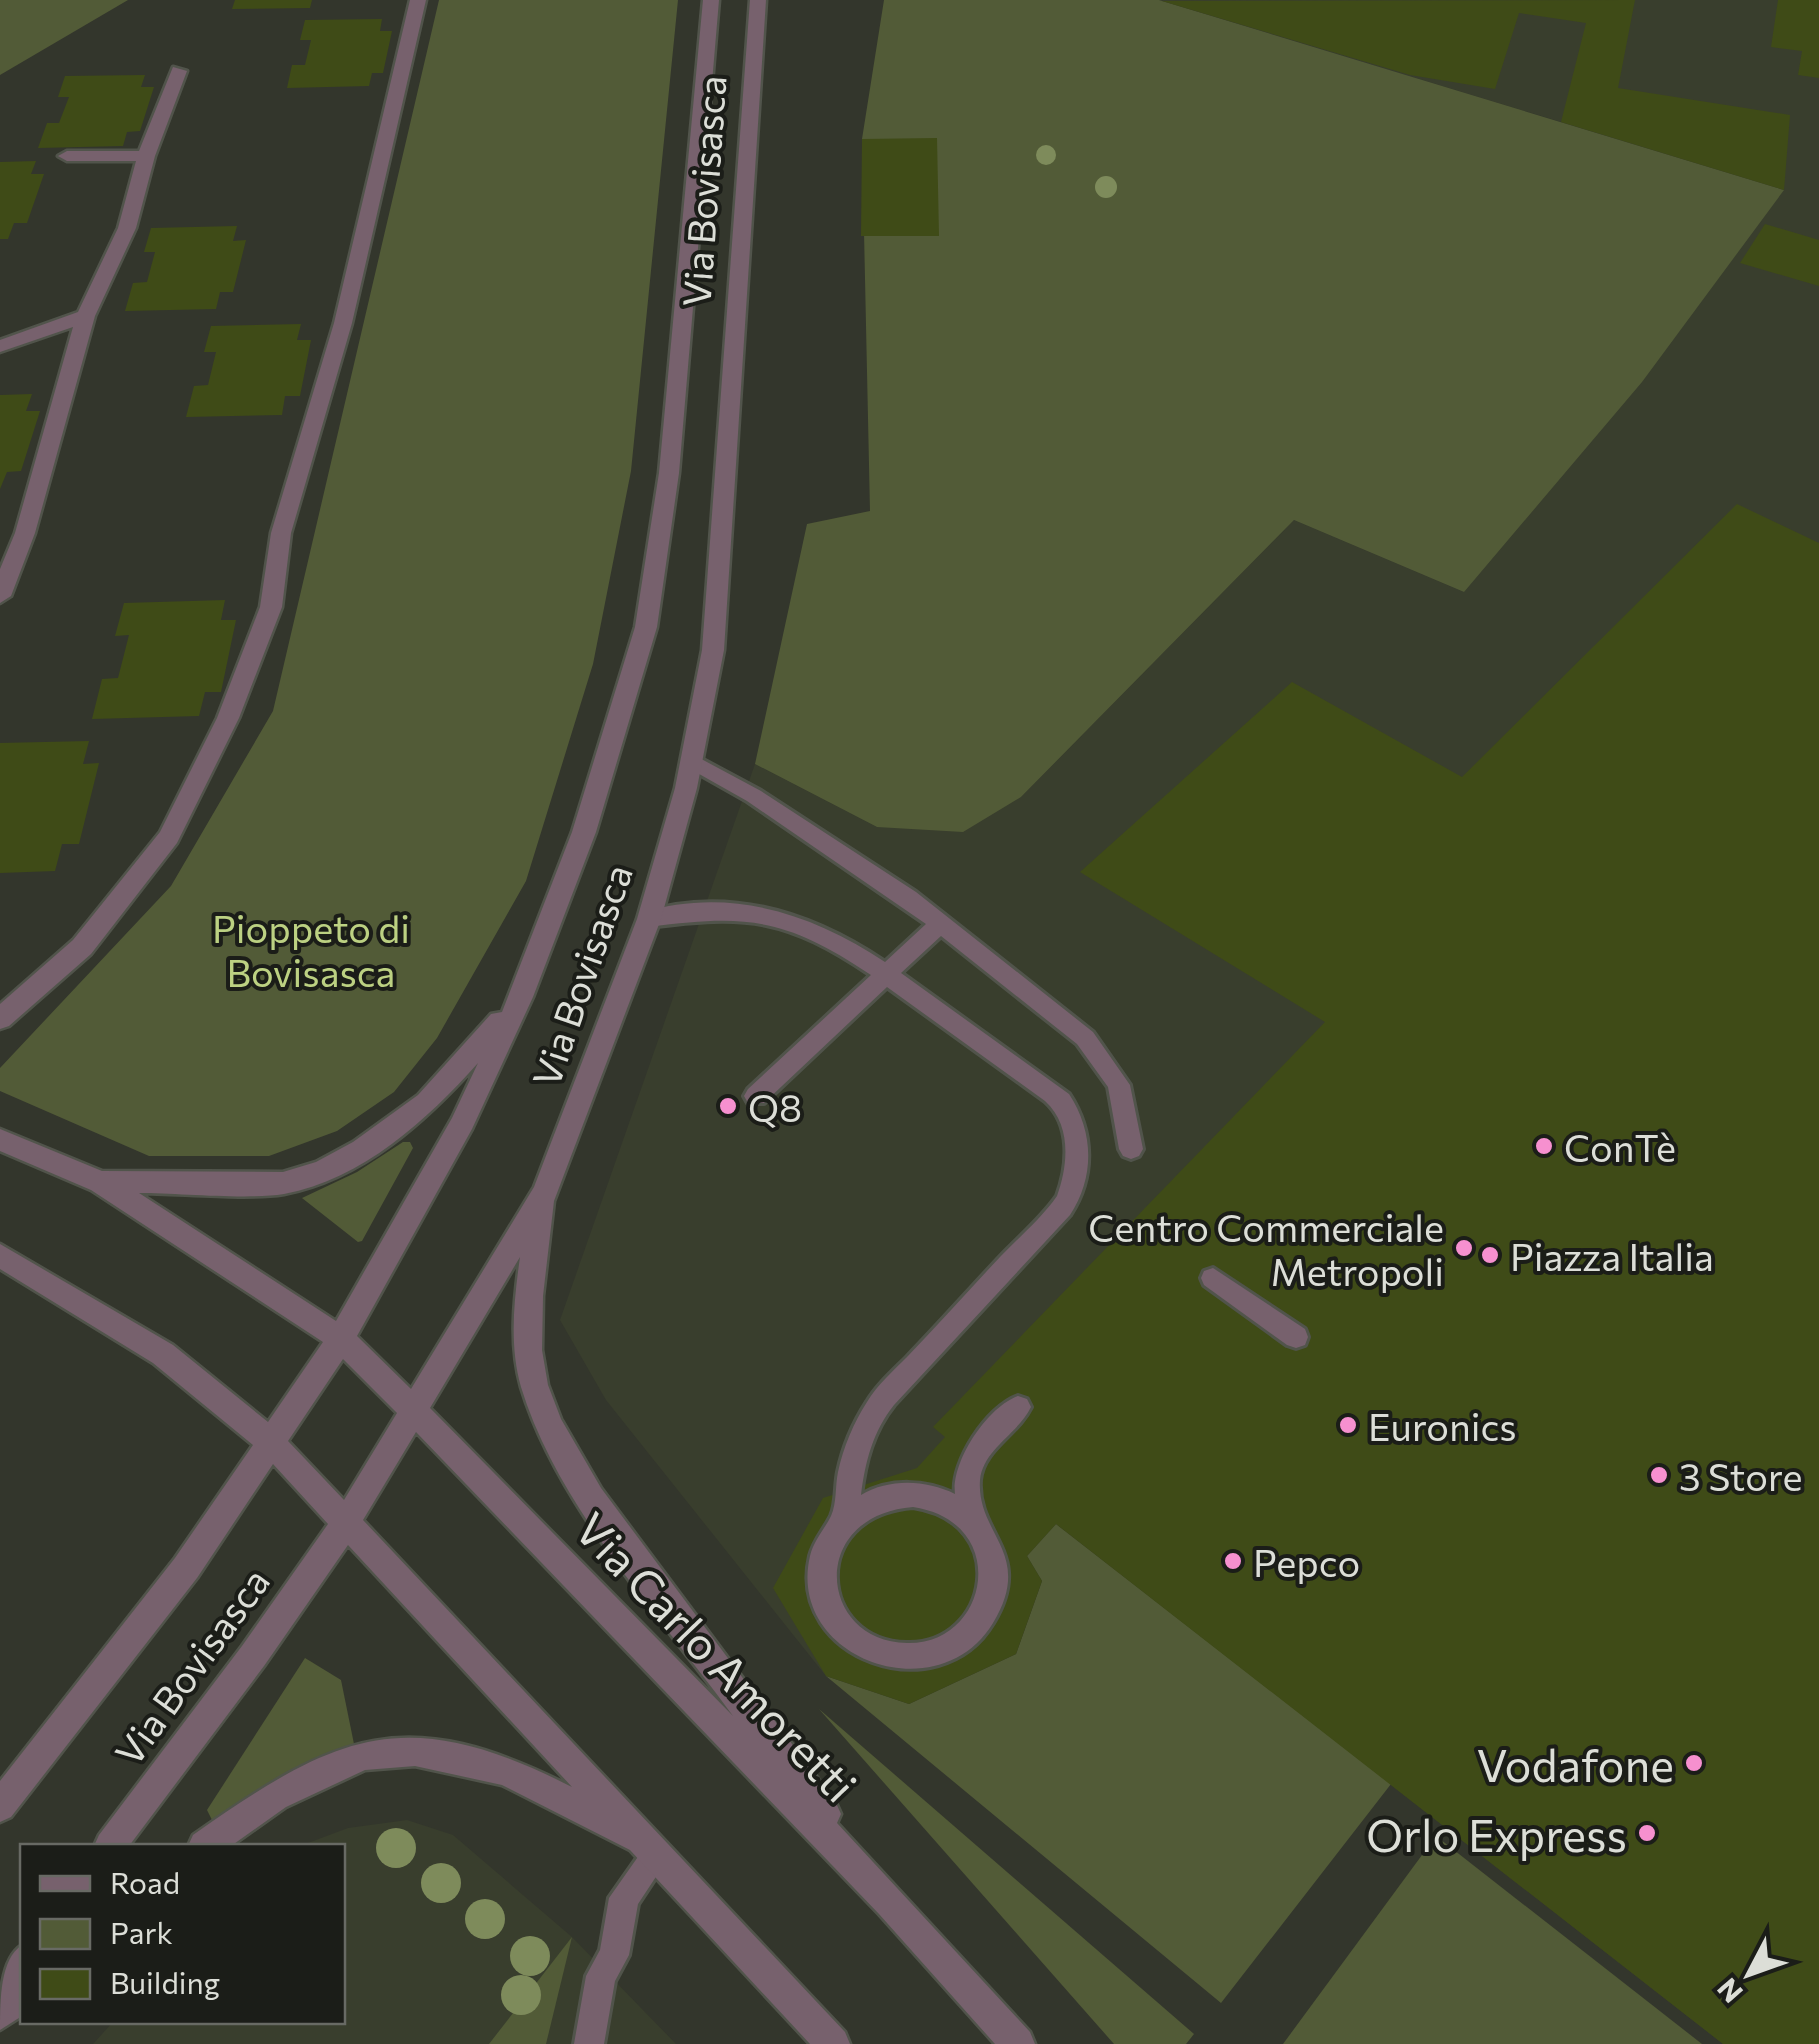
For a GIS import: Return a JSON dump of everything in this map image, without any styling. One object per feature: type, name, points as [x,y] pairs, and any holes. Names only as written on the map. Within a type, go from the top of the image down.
[{"type":"street","points":[[0,1019],[82,947],[169,837],[228,718],[271,607],[281,533],[342,323],[418,0]]},
{"type":"street","name":"Via Bovisasca","points":[[0,1806],[186,1568],[341,1340],[463,1122],[521,996],[584,832],[646,627],[669,473],[712,0]]},
{"type":"street","name":"Via Bovisasca","points":[[112,1844],[254,1656],[346,1520],[546,1191],[650,919],[692,761],[710,672],[718,604],[758,0]]},
{"type":"street","points":[[0,596],[25,533],[86,316],[128,228],[146,156],[179,71]]},
{"type":"street","points":[[67,156],[146,156]]},
{"type":"street","points":[[0,346],[86,316]]},
{"type":"street","points":[[0,1140],[100,1182],[284,1183],[324,1170],[362,1150],[427,1102],[521,996]]},
{"type":"street","name":"Via Carlo Amoretti","points":[[100,1182],[341,1340],[524,1520],[891,1902],[1018,2044]]},
{"type":"street","points":[[546,1191],[532,1266],[528,1352],[548,1420],[572,1467],[640,1565],[891,1902]]},
{"type":"street","points":[[0,1255],[163,1354],[272,1442],[833,2044]]},
{"type":"street","points":[[207,1844],[276,1796],[323,1771],[365,1755],[415,1751],[506,1770],[651,1848]]},
{"type":"street","points":[[0,1992],[20,1965]]},
{"type":"street","points":[[0,2013],[20,1996]]},
{"type":"lane","points":[[692,761],[754,796],[940,924],[1085,1038],[1119,1085],[1131,1149]]},
{"type":"lane","points":[[650,919],[722,910],[801,923],[846,944],[1062,1102],[1080,1158],[1065,1203],[877,1408],[852,1465],[843,1521]]},
{"type":"lane","points":[[756,1096],[940,924]]},
{"type":"lane","points":[[1213,1278],[1296,1337]]},
{"type":"lane","points":[[981,1532],[964,1512],[941,1500],[915,1494],[889,1496],[864,1505],[843,1521],[828,1542],[822,1566],[823,1592],[832,1616],[850,1636],[873,1650],[940,1646],[989,1606],[995,1581],[992,1555],[967,1487],[968,1473],[974,1458],[1018,1407]]},
{"type":"lane","points":[[589,2044],[601,1976],[614,1955],[624,1898],[651,1848]]},
{"type":"shaded area","points":[[1159,0],[1819,0],[1819,2044],[1723,2044],[1057,1524],[1016,1654],[909,1704],[826,1676],[606,1400],[560,1320],[755,764],[877,827],[1021,797],[1294,520],[1464,592],[1561,122]]},
{"type":"shaded area","points":[[407,1820],[453,1835],[572,1937],[676,2044],[93,2044],[111,2024],[345,2024],[345,1844],[305,1844],[348,1828]]},
{"type":"green space","points":[[0,0],[128,0],[0,75]]},
{"type":"green space","name":"Pioppeto di Bovisasca","points":[[439,0],[678,0],[631,471],[593,664],[526,881],[437,1038],[394,1092],[337,1131],[269,1156],[149,1156],[0,1091],[0,1068],[171,886],[273,711]]},
{"type":"green space","points":[[884,0],[1159,0],[1784,190],[1642,382],[1464,592],[1294,520],[1021,797],[963,832],[877,827],[755,764],[807,524],[870,511],[862,139]]},
{"type":"green space","points":[[403,1142],[410,1142],[413,1148],[362,1241],[358,1242],[302,1198],[357,1172]]},
{"type":"green space","points":[[1056,1524],[1391,1784],[1221,2003],[826,1676],[909,1704],[1016,1654],[1042,1581],[1027,1556]]},
{"type":"green space","points":[[305,1658],[341,1680],[355,1749],[225,1817],[212,1820],[207,1810]]},
{"type":"green space","points":[[819,1709],[1194,2034],[1186,2044],[1114,2044]]},
{"type":"green space","points":[[1436,1836],[1702,2044],[1283,2044]]},
{"type":"green space","points":[[572,1937],[546,2044],[489,2044]]},
{"type":"building","points":[[235,0],[312,0],[310,8],[232,9]]},
{"type":"building","points":[[1635,0],[1618,88],[1790,115],[1784,190],[1561,122],[1586,23],[1519,13],[1495,89],[1410,75],[1162,1]]},
{"type":"building","points":[[1778,0],[1819,0],[1819,78],[1798,75],[1802,51],[1771,47]]},
{"type":"building","points":[[382,19],[380,31],[392,31],[383,73],[372,73],[369,86],[287,88],[292,65],[305,65],[311,40],[300,40],[305,20]]},
{"type":"building","points":[[145,75],[141,87],[154,87],[140,131],[127,132],[123,146],[38,148],[47,123],[59,123],[69,97],[58,97],[65,76]]},
{"type":"building","points":[[937,138],[939,236],[861,236],[862,139]]},
{"type":"building","points":[[36,161],[31,174],[44,174],[27,223],[14,223],[8,239],[0,239],[0,162]]},
{"type":"building","points":[[1765,224],[1819,240],[1819,286],[1740,263]]},
{"type":"building","points":[[237,226],[233,241],[246,240],[233,292],[220,292],[216,309],[125,311],[133,283],[147,282],[155,252],[144,252],[151,228]]},
{"type":"building","points":[[301,324],[297,340],[311,340],[300,396],[285,396],[282,415],[186,417],[194,386],[208,385],[216,352],[204,352],[211,326]]},
{"type":"building","points":[[32,394],[26,411],[40,411],[21,471],[7,472],[0,489],[0,395]]},
{"type":"building","name":"Centro Commerciale Metropoli","points":[[1737,504],[1819,543],[1819,2044],[1723,2044],[1056,1524],[1027,1556],[1042,1581],[1016,1654],[909,1704],[826,1676],[773,1588],[823,1498],[917,1468],[945,1437],[933,1427],[1325,1022],[1080,872],[1292,682],[1462,777]]},
{"type":"building","points":[[225,600],[221,620],[236,620],[221,692],[205,692],[199,716],[92,719],[102,679],[118,678],[129,635],[115,636],[124,603]]},
{"type":"building","points":[[89,741],[83,764],[99,763],[79,844],[62,844],[55,871],[0,873],[0,743]]},
{"type":"place","name":"Q8","points":[[728,1106]]},
{"type":"place","name":"ConTè","points":[[1544,1146]]},
{"type":"place","name":"Centro Commerciale Metropoli","points":[[1464,1248]]},
{"type":"place","name":"Piazza Italia","points":[[1490,1255]]},
{"type":"place","name":"Euronics","points":[[1348,1425]]},
{"type":"place","name":"3 Store","points":[[1659,1475]]},
{"type":"place","name":"Pepco","points":[[1233,1561]]},
{"type":"place","name":"Vodafone","points":[[1694,1763]]},
{"type":"place","name":"Orlo Express","points":[[1647,1833]]}]
